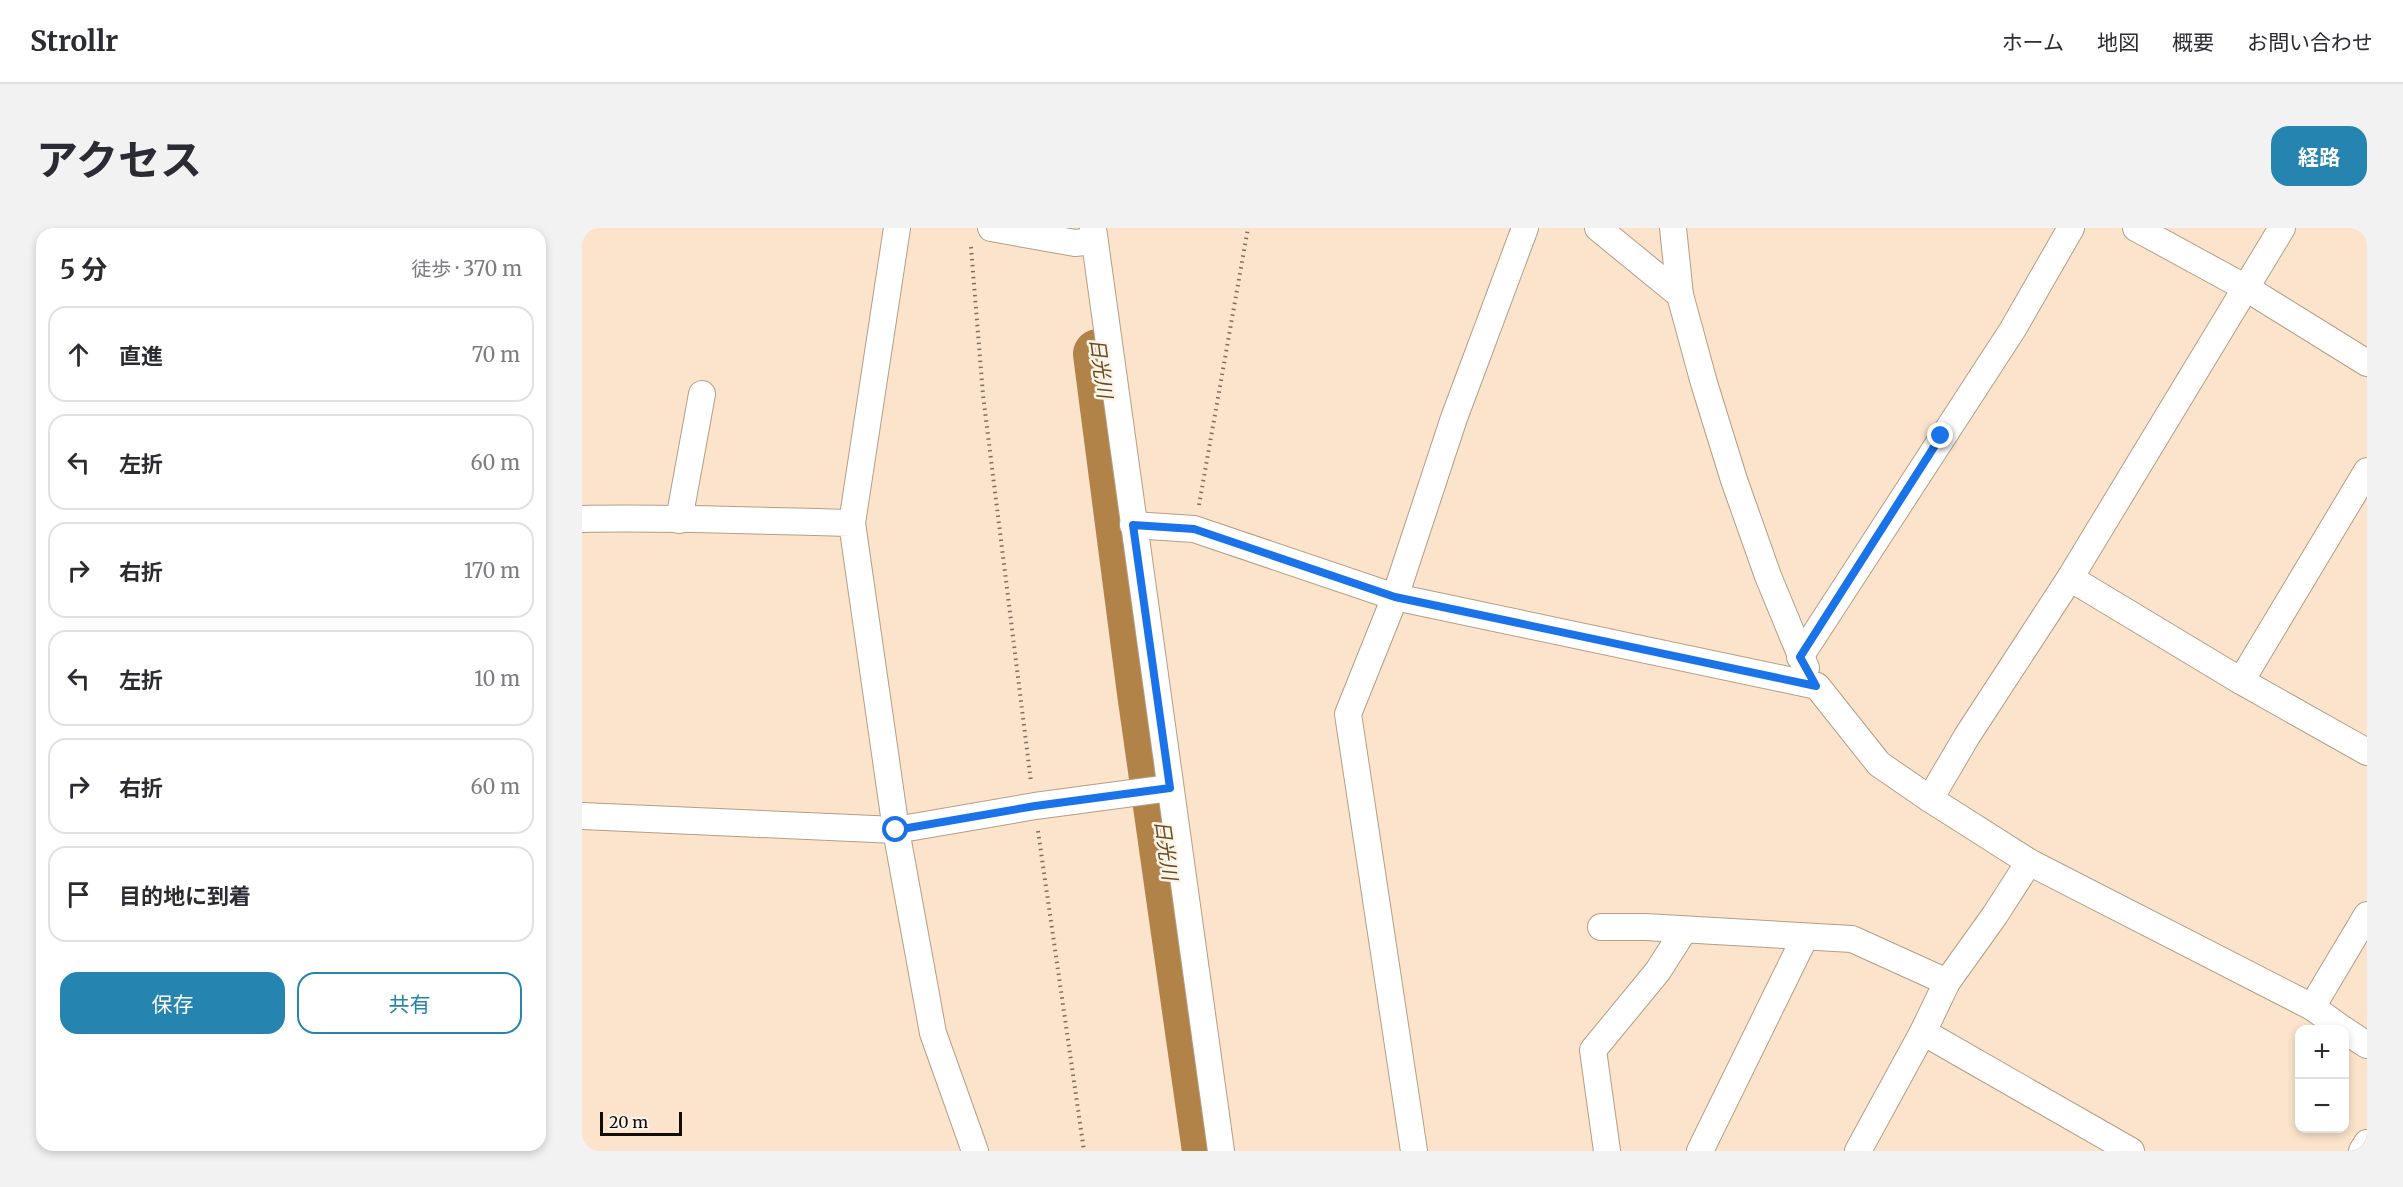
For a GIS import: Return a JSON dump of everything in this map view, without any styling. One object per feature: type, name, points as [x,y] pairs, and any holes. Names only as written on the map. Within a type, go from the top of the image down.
[{"type":"street","points":[[897,228],[852,523],[896,830],[933,1033],[975,1151]]},
{"type":"street","points":[[1414,1151],[1348,714],[1395,597],[1454,418],[1525,228]]},
{"type":"street","points":[[1598,228],[1680,296]]},
{"type":"street","points":[[1673,228],[1680,296],[1734,480],[1767,576],[1800,657],[1816,686],[1879,764],[2030,862],[2312,1007],[2337,1025]]},
{"type":"street","points":[[1800,657],[2013,329],[2071,228]]},
{"type":"street","points":[[2136,228],[2246,288],[2367,363]]},
{"type":"street","points":[[1930,799],[1967,736],[2070,578],[2282,228]]},
{"type":"street","points":[[981,234],[1087,239],[1133,525],[1161,789],[1221,1151]]},
{"type":"street","points":[[679,520],[702,394]]},
{"type":"street","points":[[2241,681],[2367,471]]},
{"type":"street","points":[[582,519],[650,517],[679,520],[852,523]]},
{"type":"street","points":[[1133,525],[1194,529],[1395,597],[1816,686]]},
{"type":"street","points":[[2070,578],[2241,681],[2367,752]]},
{"type":"street","points":[[582,816],[896,830],[1035,806],[1161,789]]},
{"type":"street","points":[[1858,1151],[1923,1032],[1947,982],[2030,862]]},
{"type":"street","points":[[2312,1007],[2367,915]]},
{"type":"street","points":[[1600,927],[1645,927],[1852,939],[1947,982]]},
{"type":"street","points":[[1606,1151],[1593,1050],[1659,971],[1684,930]]},
{"type":"street","points":[[1700,1151],[1806,937]]},
{"type":"street","points":[[1923,1032],[2132,1151]]},
{"type":"street","points":[[2349,1033],[2367,1046]]},
{"type":"street","points":[[2362,1151],[2367,1143]]},
{"type":"path","points":[[1194,529],[1248,228]]},
{"type":"path","points":[[981,234],[983,395],[1035,806],[1084,1151]]},
{"type":"waterway","name":"日光川","points":[[1098,354],[1142,693],[1207,1151]]},
{"type":"route","points":[[896,830],[1035,806],[1170,788],[1133,525],[1194,529],[1395,597],[1816,686],[1800,657],[1941,436]]}]
